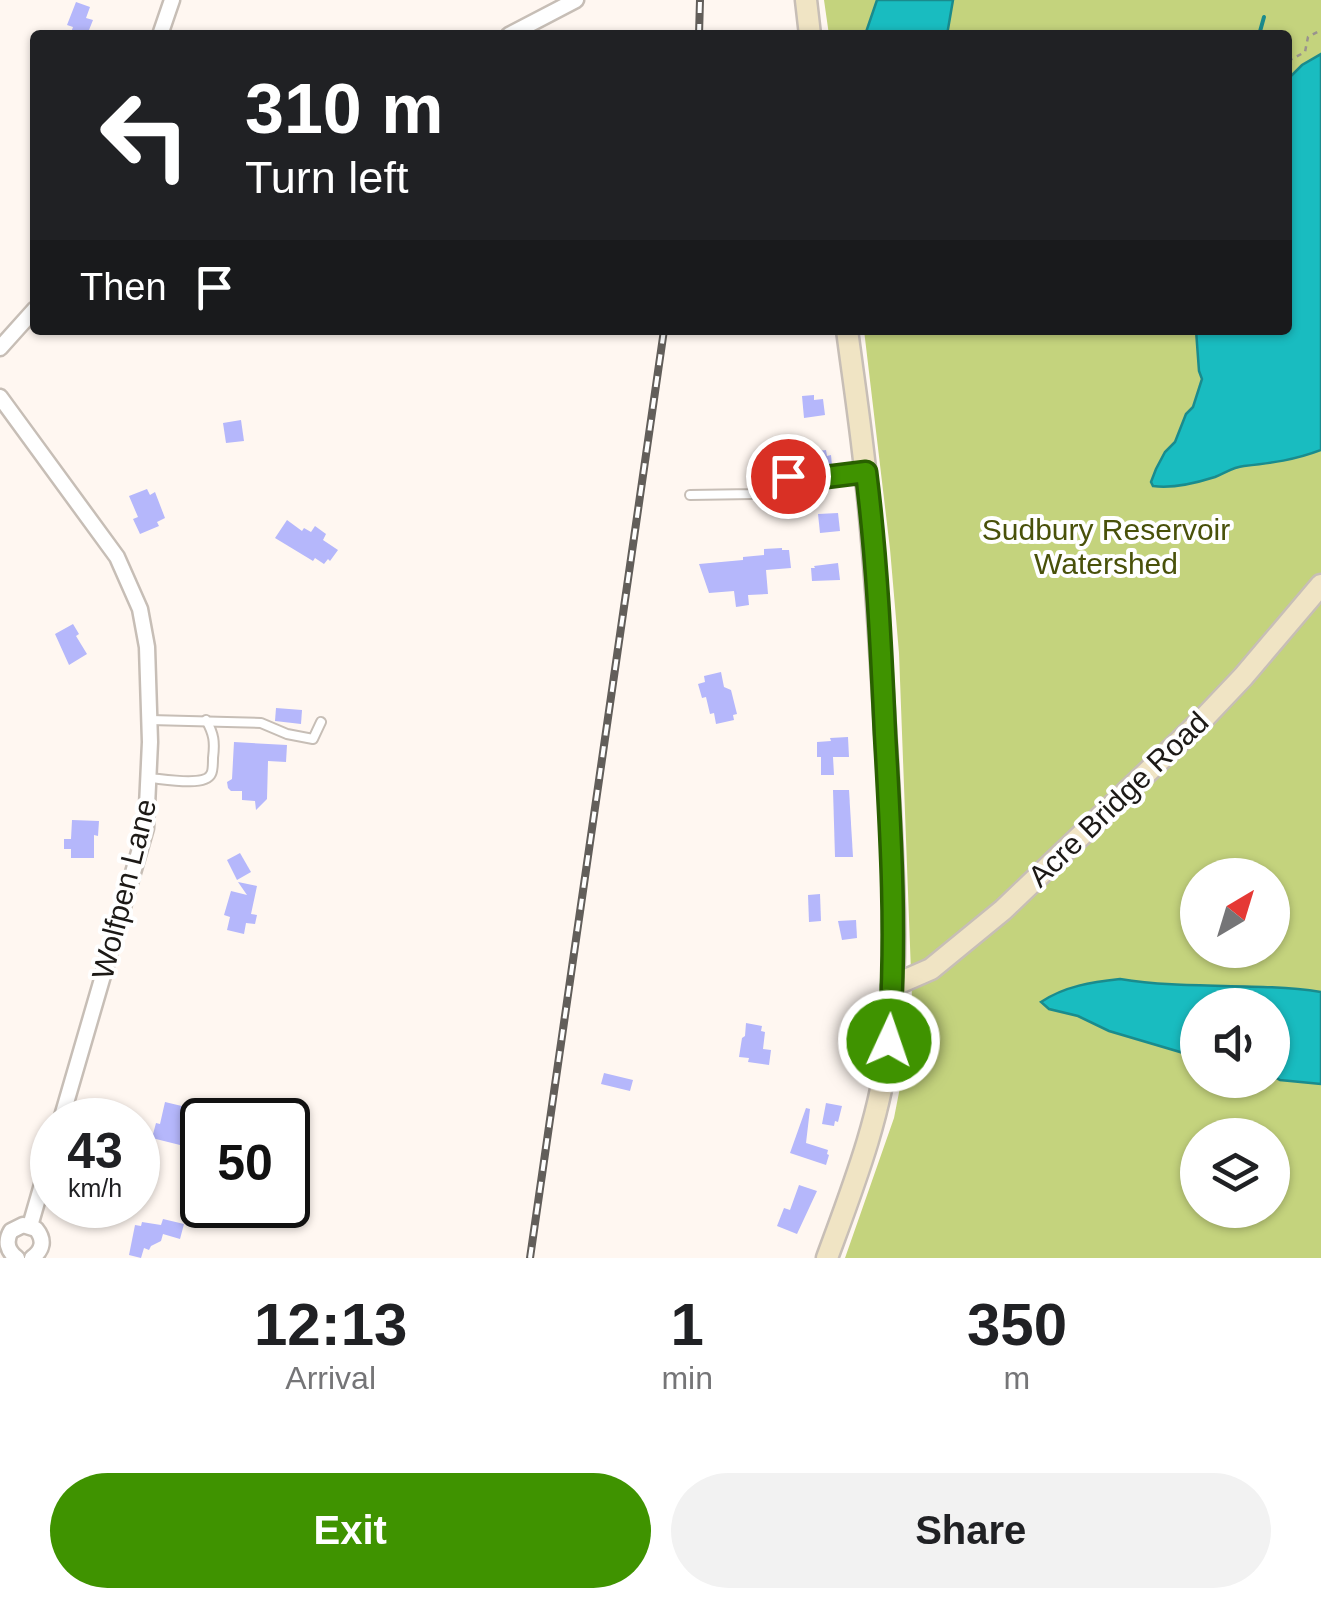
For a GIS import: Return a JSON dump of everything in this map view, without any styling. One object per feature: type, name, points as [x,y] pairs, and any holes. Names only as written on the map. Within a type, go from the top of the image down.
[{"type":"main road","points":[[806,0],[809,30]]},
{"type":"main road","points":[[826,1258],[858,1177],[872,1123],[889,1041],[892,986],[891,818],[881,651],[866,472],[848,335]]},
{"type":"main road","name":"Acre Bridge Road","points":[[892,986],[932,969],[1003,910],[1126,796],[1224,697],[1321,585]]},
{"type":"street","points":[[162,30],[172,0]]},
{"type":"street","points":[[518,30],[576,0]]},
{"type":"street","points":[[0,348],[30,315]]},
{"type":"street","name":"Wolfpen Lane","points":[[0,397],[106,541],[126,574],[144,628],[150,720],[146,828],[67,1098]]},
{"type":"street","points":[[17,1258],[8,1247],[9,1234],[20,1226],[30,1226]]},
{"type":"street","points":[[32,1258],[40,1251],[42,1241],[33,1228]]},
{"type":"lane","points":[[690,494],[752,494],[770,491],[788,476],[866,472]]},
{"type":"lane","points":[[150,720],[261,723],[313,739],[321,722]]},
{"type":"lane","points":[[150,778],[208,778],[214,742],[206,720]]},
{"type":"path","points":[[1292,59],[1305,52],[1308,38],[1321,30]]},
{"type":"green space","name":"Sudbury Reservoir Watershed","points":[[824,0],[1321,0],[1321,1258],[845,1258],[894,1118],[912,999],[899,653],[865,335],[1292,335],[1292,30],[828,30]]},
{"type":"water","points":[[877,0],[953,0],[948,30],[867,30]]},
{"type":"water","points":[[1321,54],[1321,450],[1240,467],[1192,483],[1153,486],[1156,469],[1193,407],[1202,379],[1196,335],[1292,335],[1292,75]]},
{"type":"water","points":[[1120,979],[1281,988],[1180,988],[1180,1052],[1109,1031],[1078,1016],[1049,1009],[1041,1002],[1089,983]]},
{"type":"water","points":[[1290,989],[1321,992],[1321,1084],[1290,1081]]},
{"type":"building","points":[[76,2],[90,7],[86,18],[93,20],[89,30],[72,30],[67,25]]},
{"type":"building","points":[[814,395],[814,400],[823,399],[825,415],[804,418],[802,396]]},
{"type":"building","points":[[241,420],[244,441],[226,443],[223,423]]},
{"type":"building","points":[[826,450],[832,466],[810,469],[810,452]]},
{"type":"building","points":[[147,489],[150,495],[155,492],[165,518],[157,522],[159,526],[140,534],[129,496]]},
{"type":"building","points":[[838,513],[840,531],[820,533],[818,514]]},
{"type":"building","points":[[287,520],[302,531],[304,528],[311,532],[315,526],[326,534],[323,540],[338,550],[330,561],[313,561],[275,538]]},
{"type":"building","points":[[764,549],[789,550],[791,568],[766,570],[768,594],[748,595],[749,605],[736,607],[734,591],[709,593],[699,564],[743,560],[764,555]]},
{"type":"building","points":[[838,563],[840,580],[812,581],[811,568]]},
{"type":"building","points":[[73,624],[87,654],[69,665],[55,634]]},
{"type":"building","points":[[721,672],[737,714],[733,715],[734,720],[716,724],[698,684],[705,682],[704,676]]},
{"type":"building","points":[[276,708],[302,710],[301,724],[275,721]]},
{"type":"building","points":[[848,737],[849,757],[833,757],[834,775],[821,775],[817,742]]},
{"type":"building","points":[[234,742],[287,745],[286,762],[268,761],[267,799],[256,810],[255,801],[242,800],[242,791],[228,788]]},
{"type":"building","points":[[833,790],[849,790],[853,857],[835,857]]},
{"type":"building","points":[[72,820],[99,821],[98,836],[94,835],[94,858],[71,858],[71,849],[64,849],[64,839],[71,839]]},
{"type":"building","points":[[240,853],[251,872],[237,880],[227,860]]},
{"type":"building","points":[[238,882],[257,886],[251,914],[257,915],[255,924],[246,923],[244,934],[227,930],[230,917],[224,915],[231,891],[247,895]]},
{"type":"building","points":[[820,894],[821,921],[809,922],[808,895]]},
{"type":"building","points":[[856,920],[857,938],[842,940],[838,921]]},
{"type":"building","points":[[746,1023],[762,1026],[763,1049],[771,1050],[769,1065],[739,1057]]},
{"type":"building","points":[[604,1073],[633,1080],[630,1091],[601,1084]]},
{"type":"building","points":[[165,1102],[180,1106],[180,1145],[160,1140]]},
{"type":"building","points":[[826,1103],[842,1106],[834,1126],[822,1124]]},
{"type":"building","points":[[806,1108],[810,1109],[806,1143],[828,1150],[826,1165],[790,1153]]},
{"type":"building","points":[[799,1185],[817,1191],[797,1234],[777,1226],[784,1208],[790,1210]]},
{"type":"building","points":[[163,1219],[180,1223],[180,1239],[163,1234],[161,1241],[149,1250],[144,1248],[141,1258],[129,1255],[134,1228],[161,1225]]},
{"type":"waterway","points":[[1260,30],[1264,17]]},
{"type":"railway","points":[[699,30],[700,0]]},
{"type":"railway","points":[[530,1258],[663,335]]},
{"type":"route","points":[[788,476],[866,472],[891,818],[893,958],[889,1041]]}]
